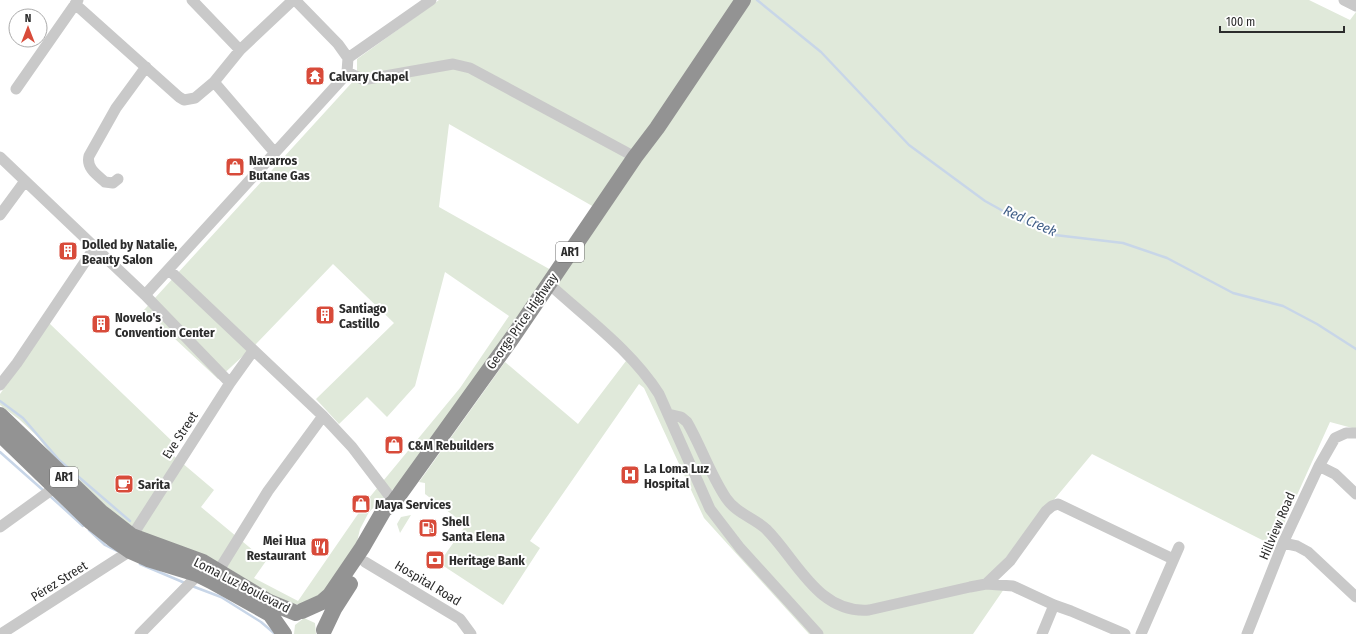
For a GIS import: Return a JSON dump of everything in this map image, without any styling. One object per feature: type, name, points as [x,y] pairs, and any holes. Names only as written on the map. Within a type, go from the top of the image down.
[{"type":"highway","name":"George Price Highway","points":[[299,612],[317,605],[330,595],[362,548],[384,510],[394,502],[512,338],[548,283],[635,157],[657,128],[743,0]]},
{"type":"highway","name":"Loma Luz Boulevard","points":[[0,415],[148,559],[197,574],[270,614],[284,634]]},
{"type":"highway","name":"Loma Luz Boulevard","points":[[0,434],[54,488],[102,532],[131,544],[203,562],[219,570],[269,602],[299,612],[315,614],[322,624],[324,632]]},
{"type":"highway","name":"George Price Highway","points":[[324,632],[334,609],[365,562],[392,515],[394,502]]},
{"type":"highway","points":[[284,634],[288,619],[299,612]]},
{"type":"street","points":[[192,0],[240,50]]},
{"type":"street","points":[[16,89],[76,2],[179,98],[184,100],[195,98],[214,82],[240,50],[294,0],[338,44],[348,58],[347,72],[145,295]]},
{"type":"street","points":[[348,58],[431,0]]},
{"type":"street","points":[[1344,0],[1356,6]]},
{"type":"street","points":[[347,72],[362,79],[368,79],[453,64],[462,65],[635,157]]},
{"type":"street","points":[[118,179],[113,183],[105,182],[91,169],[89,164],[89,156],[116,108],[146,68]]},
{"type":"street","points":[[214,82],[275,153]]},
{"type":"street","points":[[0,157],[145,295],[230,383]]},
{"type":"street","points":[[0,215],[25,181]]},
{"type":"street","points":[[0,385],[18,364],[95,247]]},
{"type":"street","points":[[169,270],[323,416],[352,447],[394,502]]},
{"type":"street","points":[[548,283],[630,357],[650,379],[659,394],[710,509],[740,548],[818,634]]},
{"type":"street","name":"Eve Street","points":[[131,544],[230,383],[253,351]]},
{"type":"street","points":[[668,414],[681,417],[687,422],[731,504],[767,530],[816,589],[828,599],[842,606],[859,611],[869,610],[986,584],[1013,586],[1054,605],[1125,634]]},
{"type":"street","points":[[219,570],[268,490],[323,416]]},
{"type":"street","name":"Hillview Road","points":[[1247,634],[1283,544],[1319,466],[1335,438],[1341,434],[1356,433]]},
{"type":"street","points":[[1319,466],[1334,474],[1356,494]]},
{"type":"street","points":[[0,527],[54,488]]},
{"type":"street","points":[[986,584],[1010,561],[1046,511],[1052,506],[1058,504],[1172,559]]},
{"type":"street","name":"Pérez Street","points":[[2,631],[131,544]]},
{"type":"street","points":[[1283,544],[1297,546],[1308,552],[1356,597]]},
{"type":"street","points":[[1141,634],[1172,559],[1179,547]]},
{"type":"street","points":[[1010,561],[1009,571],[1013,586]]},
{"type":"street","name":"Hospital Road","points":[[365,562],[460,619],[471,634]]},
{"type":"street","points":[[140,634],[194,579],[197,574]]},
{"type":"street","points":[[1042,634],[1054,605]]},
{"type":"green space","points":[[439,0],[736,0],[594,207],[449,124],[439,207],[551,270],[407,476],[369,512],[360,529],[357,542],[326,592],[303,604],[290,604],[277,599],[222,564],[145,534],[119,518],[53,457],[37,436],[20,420],[0,405],[0,394],[49,323],[174,443],[168,451],[214,490],[201,507],[266,561],[254,578],[298,601],[369,498],[460,388],[509,316],[445,272],[415,386],[387,417],[367,397],[339,424],[316,399],[394,323],[333,264],[256,344],[218,379],[144,310],[357,77],[357,59]]},
{"type":"green space","points":[[748,0],[1309,0],[1350,20],[1356,12],[1356,429],[1330,422],[1274,546],[1092,454],[983,585],[1004,589],[973,634],[809,634],[704,518],[644,388],[639,384],[530,541],[540,548],[503,605],[439,563],[466,525],[425,494],[425,483],[419,482],[505,362],[578,424],[629,357],[553,289]]},
{"type":"green space","points":[[411,515],[400,533],[397,524],[401,517]]},
{"type":"green space","points":[[304,618],[315,623],[316,634],[294,634],[295,625]]},
{"type":"waterway","name":"Red Creek","points":[[757,0],[821,52],[909,145],[985,201],[1012,216],[1055,235],[1123,243],[1167,258],[1233,293],[1283,306],[1317,324],[1356,349]]},
{"type":"waterway","points":[[0,401],[23,418],[59,460],[130,521]]},
{"type":"waterway","points":[[0,452],[44,491]]},
{"type":"waterway","points":[[50,496],[83,526]]},
{"type":"waterway","points":[[89,530],[105,545],[117,551]]},
{"type":"waterway","points":[[140,564],[185,583]]},
{"type":"waterway","points":[[192,586],[221,597],[261,622],[275,634]]},
{"type":"place","name":"Calvary Chapel","points":[[315,76]]},
{"type":"place","name":"Navarros Butane Gas","points":[[235,167]]},
{"type":"place","name":"Dolled by Natalie, Beauty Salon","points":[[68,251]]},
{"type":"place","name":"Santiago Castillo","points":[[325,315]]},
{"type":"place","name":"Novelo's Convention Center","points":[[101,324]]},
{"type":"place","name":"C&M Rebuilders","points":[[394,445]]},
{"type":"place","name":"La Loma Luz Hospital","points":[[630,475]]},
{"type":"place","name":"Sarita","points":[[124,484]]},
{"type":"place","name":"Maya Services","points":[[361,504]]},
{"type":"place","name":"Shell Santa Elena","points":[[428,528]]},
{"type":"place","name":"Mei Hua Restaurant","points":[[320,547]]},
{"type":"place","name":"Heritage Bank","points":[[435,560]]}]
